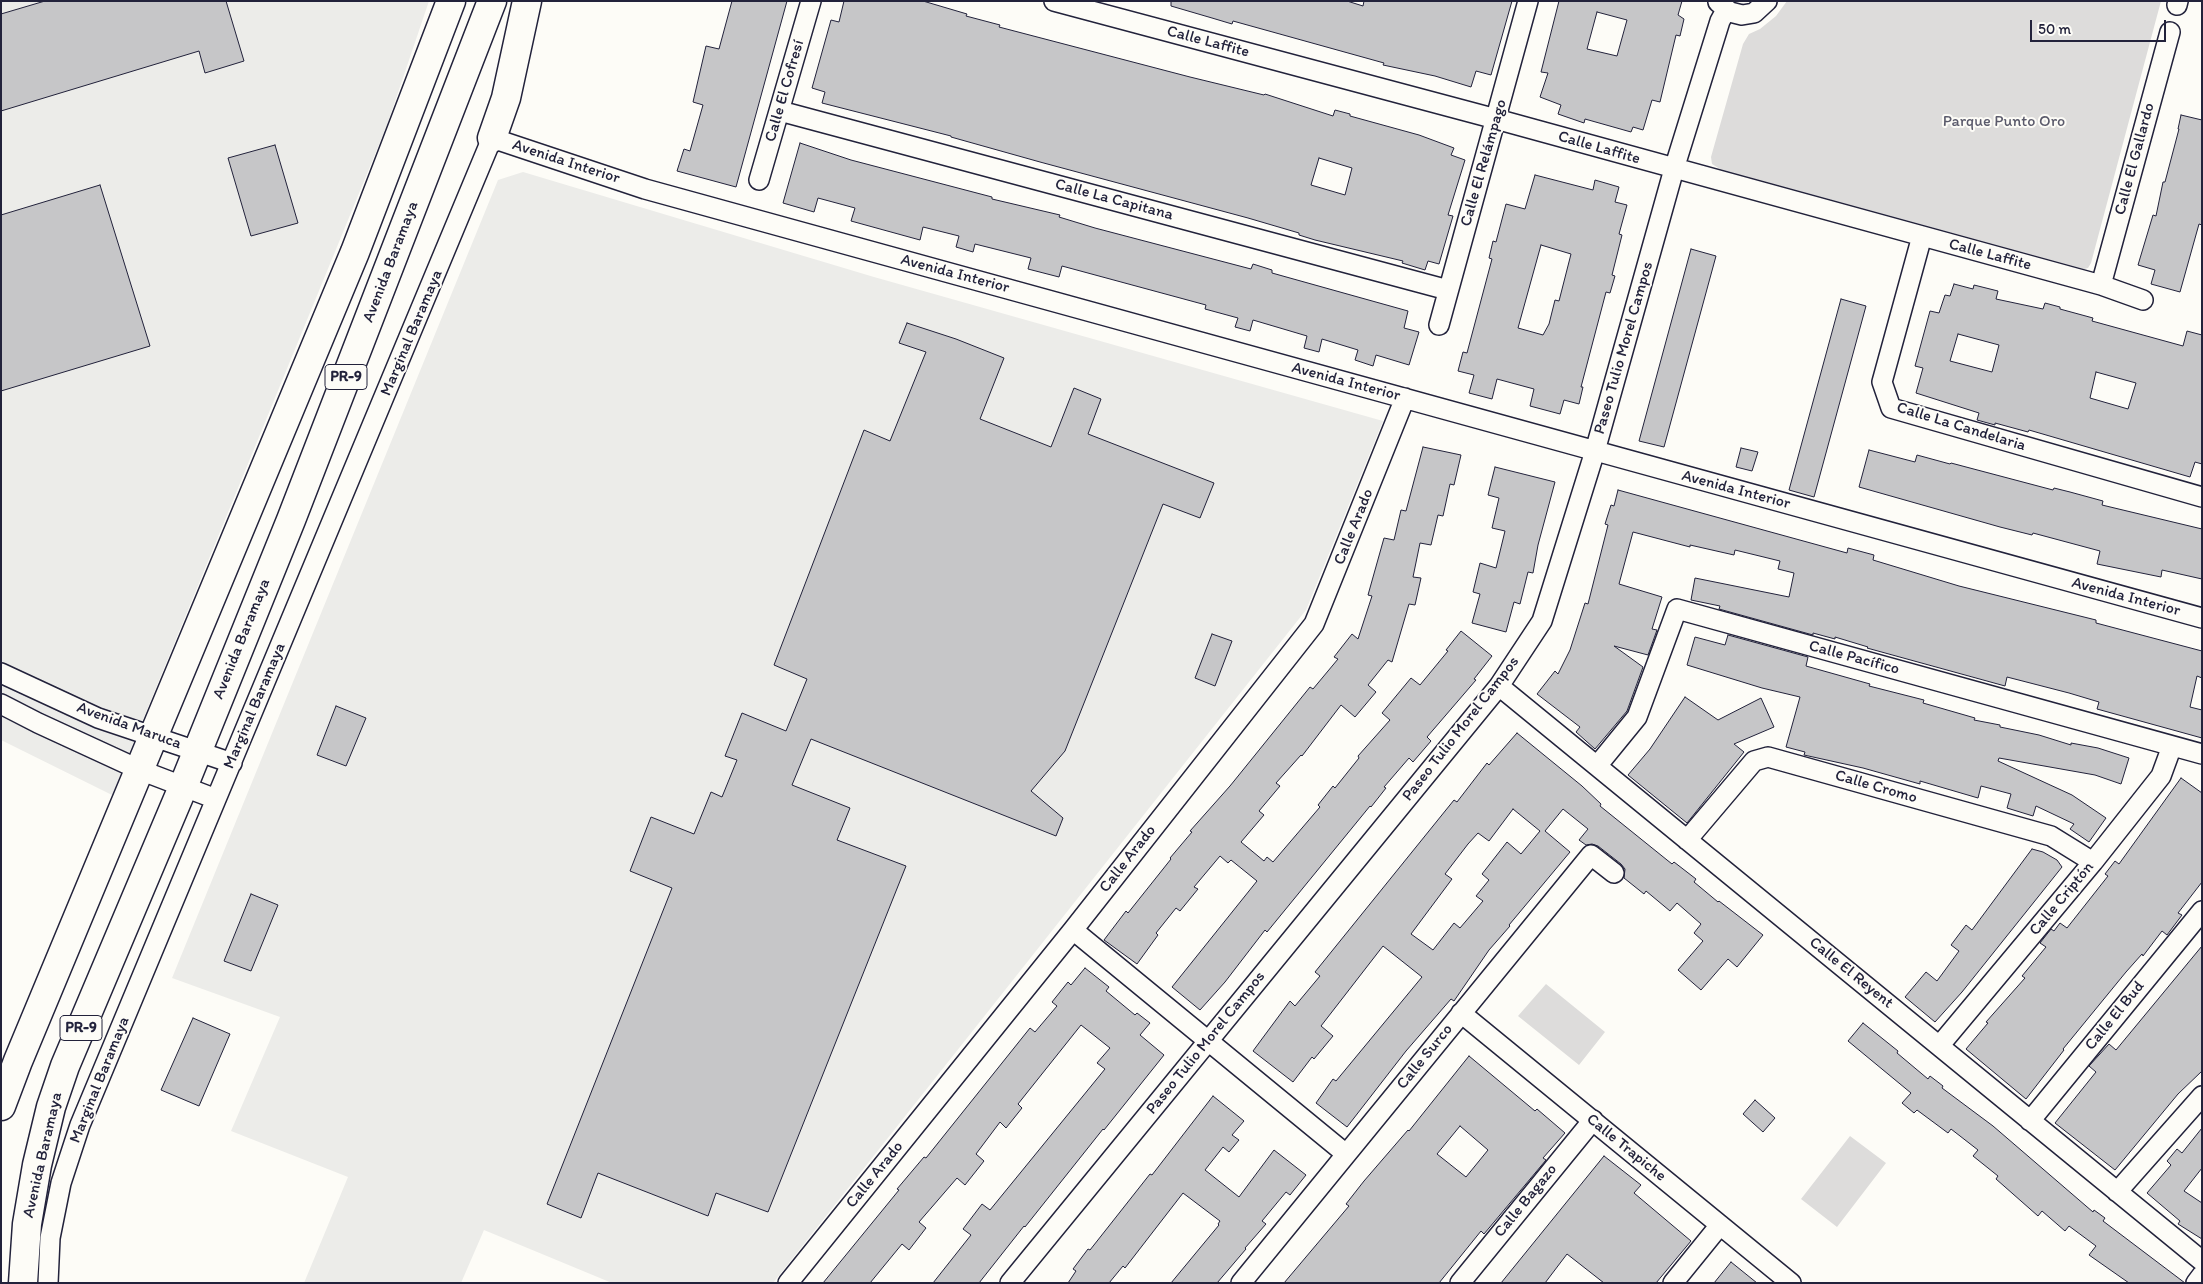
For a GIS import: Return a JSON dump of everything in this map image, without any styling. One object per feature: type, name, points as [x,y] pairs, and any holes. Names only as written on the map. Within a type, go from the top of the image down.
[{"type":"highway","name":"PR-9","points":[[1,1106],[18,1061],[355,252],[451,1]]},
{"type":"highway","name":"Avenida Baramaya","points":[[23,1283],[27,1224],[37,1165],[50,1107],[92,999],[183,787],[291,520],[492,1]]},
{"type":"highway","points":[[492,138],[506,98],[527,1]]},
{"type":"street","name":"Calle El Cofresí","points":[[759,180],[811,1]]},
{"type":"street","name":"Calle Laffite","points":[[1054,1],[1496,119],[2101,286],[2143,300]]},
{"type":"street","name":"Calle El Relámpago","points":[[1439,325],[1528,1]]},
{"type":"street","name":"Paseo Tulio Morel Campos","points":[[1010,1283],[1499,686],[1542,621],[1595,452],[1674,169],[1720,21],[1722,5],[1742,15],[1754,12],[1767,1]]},
{"type":"street","name":"Calle El Gallardo","points":[[2101,286],[2170,32]]},
{"type":"street","name":"Calle La Capitana","points":[[780,111],[1448,290]]},
{"type":"street","name":"Avenida Interior","points":[[492,138],[645,189],[2202,618]]},
{"type":"street","name":"Marginal Baramaya","points":[[48,1283],[50,1238],[61,1183],[80,1126],[492,138]]},
{"type":"street","name":"Calle La Candelaria","points":[[1922,236],[1882,382],[1890,408],[2202,497]]},
{"type":"street","name":"Calle Arado","points":[[788,1283],[1073,930],[1314,624],[1405,398]]},
{"type":"street","name":"Calle Pacífico","points":[[1597,766],[1637,717],[1677,609],[2202,754]]},
{"type":"street","name":"Avenida Maruca","points":[[1,673],[98,718],[232,763]]},
{"type":"street","name":"Calle El Reyent","points":[[1499,686],[2202,1261]]},
{"type":"street","name":"Avenida Maruca","points":[[1,704],[140,770],[216,799]]},
{"type":"street","name":"Calle Criptón","points":[[1940,1045],[2093,862],[2161,776],[2172,746]]},
{"type":"street","name":"Calle Cromo","points":[[1687,840],[1754,761],[1768,757],[2051,836],[2093,862]]},
{"type":"street","name":"Calle Surco","points":[[1241,1283],[1591,855],[1614,873]]},
{"type":"street","name":"Calle El Bud","points":[[2030,1121],[2202,911]]},
{"type":"street","points":[[1073,930],[1346,1154]]},
{"type":"street","name":"Calle Trapiche","points":[[1462,1013],[1791,1283]]},
{"type":"street","points":[[2117,1192],[2202,1096]]},
{"type":"street","name":"Calle Bagazo","points":[[1460,1283],[1592,1120]]},
{"type":"street","points":[[1673,1283],[1720,1225]]},
{"type":"street","points":[[2196,1283],[2202,1275]]},
{"type":"shaded area","points":[[1,1],[429,1],[387,125],[112,795],[1,740]]},
{"type":"shaded area","points":[[523,172],[874,277],[1383,421],[1306,610],[773,1283],[612,1283],[484,1230],[461,1283],[304,1283],[348,1177],[231,1131],[280,1017],[172,978],[498,180]]},
{"type":"green space","name":"Parque Punto Oro","points":[[1787,1],[2161,1],[2091,263],[2088,268],[2084,269],[1720,169],[1712,164],[1711,157],[1743,44],[1749,34],[1760,29],[1776,16]]},
{"type":"green space","points":[[1546,984],[1605,1032],[1579,1065],[1518,1016]]},
{"type":"green space","points":[[1850,1136],[1886,1163],[1837,1227],[1801,1199]]},
{"type":"building","points":[[45,1],[226,1],[244,61],[205,73],[199,51],[1,111],[1,14]]},
{"type":"building","points":[[732,1],[787,1],[736,187],[677,171],[684,149],[690,151],[703,105],[693,102],[706,46],[719,49]]},
{"type":"building","points":[[844,1],[923,1],[967,14],[966,16],[1000,25],[999,27],[1190,77],[1265,94],[1333,116],[1335,110],[1350,114],[1350,116],[1419,135],[1454,148],[1451,155],[1465,160],[1448,215],[1453,216],[1439,264],[1428,261],[1425,270],[1402,263],[1403,261],[1315,240],[1299,235],[1299,233],[1248,218],[951,136],[822,103],[825,92],[812,88],[831,20],[839,22]],"holes":[[[1319,158],[1352,168],[1345,195],[1311,185]]]},
{"type":"building","points":[[1171,1],[1347,1],[1363,6],[1364,1],[1512,1],[1491,75],[1476,71],[1471,87],[1435,76],[1383,65],[1384,63],[1233,21],[1232,24],[1171,6]]},
{"type":"building","points":[[1559,1],[1682,1],[1678,15],[1684,19],[1680,36],[1676,35],[1660,102],[1652,100],[1643,130],[1633,127],[1631,132],[1585,119],[1584,123],[1558,114],[1561,105],[1540,97],[1548,73],[1541,72]],"holes":[[[1597,12],[1627,20],[1617,56],[1587,49]]]},
{"type":"building","points":[[2181,115],[2202,120],[2202,225],[2199,224],[2180,292],[2151,284],[2155,270],[2138,265],[2153,215],[2156,216]]},
{"type":"building","points":[[800,143],[851,160],[992,197],[992,199],[1060,215],[1059,217],[1095,228],[1251,269],[1253,264],[1272,270],[1272,273],[1408,311],[1404,328],[1419,332],[1409,365],[1376,355],[1373,366],[1355,360],[1358,350],[1322,339],[1319,352],[1304,348],[1307,336],[1253,320],[1250,331],[1235,327],[1238,318],[1205,309],[1206,305],[1062,266],[1059,277],[1028,269],[1031,258],[975,244],[973,252],[956,247],[959,236],[923,227],[920,240],[851,221],[855,208],[818,198],[814,212],[783,203]]},
{"type":"building","points":[[275,145],[298,223],[251,236],[228,158]]},
{"type":"building","points":[[1535,175],[1593,190],[1595,180],[1619,187],[1615,202],[1627,205],[1619,234],[1622,235],[1612,275],[1615,276],[1610,293],[1606,292],[1581,387],[1583,387],[1579,404],[1564,400],[1560,414],[1530,406],[1534,389],[1497,379],[1492,399],[1469,393],[1474,375],[1458,371],[1463,352],[1467,353],[1492,259],[1489,258],[1493,241],[1496,242],[1506,204],[1525,209]],"holes":[[[1541,245],[1571,254],[1559,301],[1555,300],[1549,324],[1543,335],[1518,328]]]},
{"type":"building","points":[[100,185],[150,346],[1,391],[1,215]]},
{"type":"building","points":[[1691,249],[1716,256],[1664,447],[1639,441]]},
{"type":"building","points":[[1954,284],[1973,289],[1974,285],[1998,291],[1996,299],[2043,309],[2045,303],[2093,318],[2092,321],[2183,346],[2187,331],[2202,335],[2202,464],[2195,462],[2190,477],[2029,430],[2028,432],[1977,420],[1979,413],[1916,393],[1923,368],[1915,366],[1930,311],[1939,313],[1945,295],[1950,296]],"holes":[[[1958,334],[1999,345],[1992,372],[1950,361]],[[2096,372],[2136,383],[2128,409],[2090,398]]]},
{"type":"building","points":[[1841,299],[1866,306],[1814,497],[1789,490]]},
{"type":"building","points":[[907,323],[956,339],[1004,358],[980,419],[1051,447],[1074,388],[1101,399],[1088,434],[1214,483],[1200,518],[1163,504],[1065,751],[1031,791],[1063,818],[1056,836],[811,739],[792,785],[850,808],[837,840],[906,866],[768,1212],[716,1193],[708,1216],[598,1173],[581,1218],[547,1204],[672,888],[630,871],[651,817],[694,834],[711,792],[722,797],[737,760],[725,756],[742,713],[786,731],[807,679],[774,665],[864,430],[890,441],[926,352],[899,343]]},
{"type":"building","points":[[1423,447],[1461,455],[1454,485],[1450,484],[1443,516],[1438,515],[1431,545],[1420,543],[1413,577],[1421,578],[1415,605],[1409,604],[1392,662],[1388,660],[1368,685],[1376,692],[1355,717],[1341,705],[1302,756],[1276,783],[1280,786],[1259,811],[1264,815],[1241,842],[1264,861],[1267,857],[1273,862],[1320,807],[1318,805],[1333,786],[1335,788],[1359,758],[1358,756],[1390,720],[1382,713],[1411,678],[1420,685],[1448,651],[1446,650],[1461,631],[1492,656],[1474,679],[1476,680],[1427,737],[1431,741],[1413,762],[1409,758],[1384,787],[1386,788],[1371,807],[1267,932],[1265,930],[1225,982],[1200,1010],[1172,987],[1257,881],[1231,860],[1228,863],[1220,856],[1194,887],[1198,889],[1180,911],[1176,908],[1156,933],[1158,935],[1137,964],[1104,940],[1126,911],[1128,913],[1171,859],[1192,832],[1190,831],[1230,786],[1310,687],[1313,689],[1338,659],[1334,657],[1352,634],[1358,639],[1372,596],[1368,595],[1384,538],[1394,540],[1401,510],[1406,511]]},
{"type":"building","points":[[1741,448],[1758,452],[1752,471],[1736,467]]},
{"type":"building","points":[[1869,450],[1915,462],[1917,455],[1951,463],[2103,501],[2102,505],[2202,529],[2202,579],[2162,570],[2161,577],[2097,564],[2100,551],[2033,533],[2032,535],[2000,527],[1859,487]]},
{"type":"building","points":[[1495,467],[1555,482],[1538,545],[1533,573],[1528,572],[1520,604],[1514,602],[1506,632],[1472,623],[1480,594],[1473,592],[1480,563],[1496,568],[1505,531],[1492,528],[1499,498],[1488,495]]},
{"type":"building","points":[[1618,490],[1847,553],[1848,548],[1874,555],[1873,560],[1959,586],[2096,620],[2096,623],[2202,651],[2202,678],[2197,676],[2190,707],[2202,710],[2202,738],[2097,709],[2099,702],[2069,693],[2007,677],[2005,686],[1867,648],[1835,637],[1835,639],[1813,633],[1813,635],[1719,609],[1720,606],[1691,600],[1695,578],[1789,597],[1794,573],[1778,569],[1780,561],[1735,550],[1734,555],[1690,545],[1690,547],[1633,532],[1619,584],[1662,597],[1652,629],[1657,630],[1648,655],[1614,646],[1643,667],[1627,711],[1595,749],[1576,732],[1580,727],[1537,694],[1555,671],[1558,674],[1570,650],[1585,603],[1588,604],[1608,525],[1605,524],[1611,505],[1614,506]]},
{"type":"building","points":[[1212,634],[1232,641],[1215,686],[1195,678]]},
{"type":"building","points":[[1728,635],[1808,657],[1806,666],[1870,684],[1869,686],[1924,700],[1923,703],[1975,718],[1974,720],[2039,735],[2071,745],[2071,743],[2098,748],[2129,758],[2121,784],[2095,775],[1999,758],[1998,761],[2072,795],[2106,818],[2089,842],[2070,829],[2074,824],[2036,806],[2033,816],[2007,808],[2011,794],[1981,786],[1978,798],[1920,781],[1920,784],[1863,768],[1804,755],[1805,752],[1786,747],[1800,697],[1762,688],[1687,665],[1695,637],[1725,645]]},
{"type":"building","points":[[1685,697],[1718,720],[1761,698],[1774,727],[1734,744],[1744,752],[1687,823],[1628,775],[1650,749]]},
{"type":"building","points":[[336,706],[366,718],[346,766],[317,755]]},
{"type":"building","points":[[1517,733],[1582,786],[1601,804],[1600,806],[1672,864],[1674,862],[1696,879],[1694,882],[1763,935],[1737,967],[1728,959],[1701,990],[1678,970],[1703,941],[1694,933],[1701,924],[1677,903],[1670,911],[1646,891],[1644,894],[1624,878],[1625,869],[1621,864],[1598,846],[1586,845],[1579,840],[1588,829],[1563,809],[1545,831],[1570,852],[1489,950],[1454,1001],[1451,999],[1406,1051],[1347,1127],[1316,1103],[1333,1079],[1336,1081],[1422,977],[1383,946],[1321,1026],[1333,1036],[1314,1059],[1312,1057],[1293,1082],[1253,1051],[1290,1001],[1295,1006],[1320,976],[1315,972],[1454,800],[1457,802],[1487,763],[1489,765]],"holes":[[[1513,809],[1540,831],[1521,854],[1507,842],[1482,874],[1489,880],[1476,896],[1483,901],[1460,928],[1454,923],[1433,950],[1411,934],[1452,879],[1445,874],[1478,833],[1489,841]]]},
{"type":"building","points":[[2181,778],[2202,793],[2202,882],[2178,913],[2182,915],[2167,935],[2162,931],[2143,956],[2142,954],[2126,972],[2063,1049],[2026,1099],[1966,1049],[1988,1023],[1986,1022],[2025,978],[2022,976],[2046,947],[2040,943],[2051,929],[2054,931],[2060,923],[2067,928],[2108,876],[2105,874],[2115,861],[2119,864]]},
{"type":"building","points":[[2032,849],[2043,852],[2057,860],[2062,867],[1962,992],[1935,1022],[1905,997],[1926,972],[1937,981],[1959,951],[1951,945],[1966,925],[1972,930]]},
{"type":"building","points":[[251,894],[278,905],[251,971],[224,961]]},
{"type":"building","points":[[2202,946],[2202,1071],[2178,1094],[2115,1170],[2055,1123],[2096,1072],[2089,1066],[2109,1044],[2116,1050]]},
{"type":"building","points":[[1085,968],[1109,987],[1106,991],[1135,1015],[1137,1013],[1150,1023],[1140,1035],[1164,1055],[979,1283],[933,1283],[971,1235],[963,1229],[982,1204],[990,1210],[1105,1069],[1097,1063],[1110,1048],[1081,1025],[1018,1104],[1022,1108],[1006,1128],[1000,1122],[976,1154],[984,1161],[965,1185],[957,1178],[919,1222],[926,1228],[909,1250],[902,1244],[870,1283],[823,1283],[899,1190],[897,1189],[924,1157],[926,1158],[1030,1028],[1035,1032],[1057,1006],[1052,1002],[1068,982],[1071,985]]},
{"type":"building","points":[[193,1018],[230,1034],[199,1106],[161,1090]]},
{"type":"building","points":[[1863,1023],[1898,1051],[1897,1053],[1928,1079],[1930,1076],[1943,1086],[1942,1088],[1993,1126],[2093,1212],[2094,1210],[2105,1218],[2103,1221],[2185,1283],[2129,1283],[2089,1255],[2096,1246],[2069,1226],[2065,1231],[2042,1211],[2038,1216],[1996,1179],[1998,1176],[1973,1156],[1978,1150],[1951,1129],[1948,1133],[1917,1110],[1914,1113],[1902,1103],[1911,1093],[1848,1041]]},
{"type":"building","points":[[1469,1056],[1535,1111],[1537,1109],[1565,1133],[1543,1158],[1546,1160],[1484,1234],[1481,1231],[1439,1283],[1284,1283],[1349,1206],[1346,1204],[1364,1181],[1409,1131]],"holes":[[[1460,1126],[1488,1150],[1466,1177],[1437,1154]]]},
{"type":"building","points":[[1213,1096],[1244,1121],[1232,1135],[1239,1140],[1229,1152],[1223,1147],[1205,1170],[1239,1197],[1274,1150],[1306,1175],[1290,1195],[1286,1192],[1262,1221],[1266,1224],[1217,1283],[1171,1283],[1219,1225],[1220,1221],[1183,1193],[1125,1268],[1123,1266],[1109,1283],[1068,1283],[1076,1271],[1073,1269],[1088,1249],[1090,1250],[1150,1174],[1152,1175]]},
{"type":"building","points":[[1755,1100],[1775,1118],[1763,1132],[1743,1114]]},
{"type":"building","points":[[2202,1128],[2202,1168],[2184,1191],[2202,1203],[2202,1239],[2178,1224],[2180,1221],[2147,1193],[2171,1165],[2167,1161],[2177,1149],[2182,1153]]},
{"type":"building","points":[[1604,1156],[1641,1185],[1634,1193],[1691,1241],[1656,1283],[1604,1283],[1567,1254],[1545,1283],[1501,1283]]},
{"type":"building","points":[[1731,1262],[1757,1283],[1714,1283]]}]
